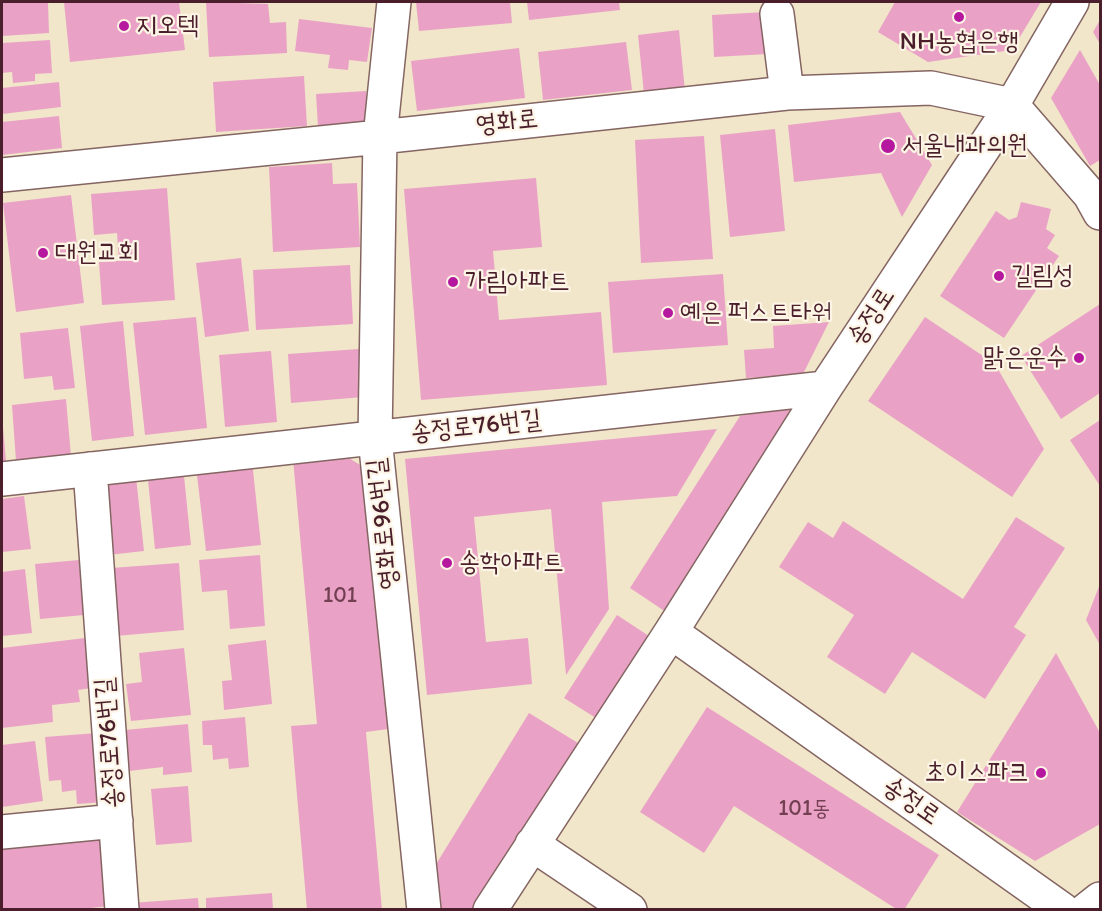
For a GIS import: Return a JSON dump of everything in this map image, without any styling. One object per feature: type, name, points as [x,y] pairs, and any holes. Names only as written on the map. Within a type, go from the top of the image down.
[{"type":"street","name":"영화로96번길","points":[[394,2],[380,137],[375,438],[424,909]]},
{"type":"street","name":"송정로","points":[[490,909],[671,632],[825,388],[1012,105],[1072,2]]},
{"type":"street","points":[[777,14],[787,93]]},
{"type":"street","name":"영화로","points":[[2,175],[787,93],[932,88],[1012,105]]},
{"type":"street","points":[[1012,105],[1097,199]]},
{"type":"street","name":"송정로76번길","points":[[2,479],[825,388]]},
{"type":"street","name":"송정로76번길","points":[[90,469],[122,909]]},
{"type":"street","name":"송정로","points":[[671,632],[1063,909]]},
{"type":"street","points":[[2,832],[116,821]]},
{"type":"street","points":[[532,844],[630,909]]},
{"type":"street","points":[[1086,909],[1101,899]]},
{"type":"building","points":[[2,2],[48,2],[49,33],[2,36]]},
{"type":"building","name":"지오텍","points":[[64,2],[179,2],[185,50],[70,62]]},
{"type":"building","points":[[206,2],[268,4],[270,23],[286,22],[287,53],[209,57]]},
{"type":"building","points":[[416,2],[510,2],[512,23],[419,31]]},
{"type":"building","points":[[527,2],[619,2],[620,10],[529,20]]},
{"type":"building","name":"NH농협은행","points":[[895,2],[1041,2],[1012,50],[928,62],[878,32]]},
{"type":"building","points":[[766,12],[768,54],[714,57],[712,15]]},
{"type":"building","points":[[299,19],[372,28],[367,62],[349,60],[348,70],[328,68],[330,55],[295,51]]},
{"type":"building","points":[[1100,20],[1100,44],[1093,32]]},
{"type":"building","points":[[679,30],[685,91],[644,94],[638,35]]},
{"type":"building","points":[[50,40],[52,73],[35,74],[35,81],[13,83],[12,72],[2,73],[2,43]]},
{"type":"building","points":[[626,42],[632,90],[543,100],[538,52]]},
{"type":"building","points":[[519,48],[525,98],[417,111],[411,61]]},
{"type":"building","points":[[1080,50],[1100,85],[1100,160],[1090,166],[1051,98]]},
{"type":"building","points":[[304,76],[307,126],[216,132],[213,82]]},
{"type":"building","points":[[59,82],[61,107],[2,114],[2,88]]},
{"type":"building","points":[[366,91],[369,123],[318,127],[316,94]]},
{"type":"building","name":"서울내과의원","points":[[900,112],[932,165],[902,217],[881,173],[794,182],[788,125]]},
{"type":"building","points":[[59,116],[62,148],[2,155],[2,122]]},
{"type":"building","points":[[775,129],[785,231],[730,237],[720,135]]},
{"type":"building","points":[[704,136],[713,259],[641,263],[635,140]]},
{"type":"building","points":[[332,163],[333,184],[357,183],[360,247],[273,252],[269,167]]},
{"type":"building","name":"가림아파트","points":[[536,178],[542,247],[493,251],[499,320],[601,312],[607,385],[421,400],[404,189]]},
{"type":"building","points":[[167,188],[175,300],[102,305],[99,262],[119,261],[117,233],[94,235],[91,194]]},
{"type":"building","name":"대원교회","points":[[71,195],[84,303],[16,312],[3,203]]},
{"type":"building","name":"길림성","points":[[1021,202],[1051,209],[1046,229],[1055,235],[1047,248],[1059,256],[1004,338],[940,296],[996,211],[1009,220],[1017,217]]},
{"type":"building","points":[[241,258],[249,331],[205,337],[196,263]]},
{"type":"building","points":[[350,265],[353,324],[256,330],[253,270]]},
{"type":"building","name":"예은 퍼스트타워","points":[[723,274],[728,345],[613,353],[608,282]]},
{"type":"building","points":[[1100,304],[1100,393],[1061,419],[1021,356]]},
{"type":"building","points":[[196,317],[207,428],[145,435],[133,323]]},
{"type":"building","points":[[925,317],[995,364],[1044,449],[1012,497],[868,401]]},
{"type":"building","points":[[123,321],[134,436],[92,441],[80,326]]},
{"type":"building","points":[[829,322],[803,374],[746,378],[744,350],[774,348],[773,326]]},
{"type":"building","points":[[68,328],[75,388],[54,390],[52,376],[24,379],[20,333]]},
{"type":"building","points":[[359,349],[363,397],[291,403],[288,354]]},
{"type":"building","points":[[271,351],[277,422],[225,427],[219,355]]},
{"type":"building","points":[[66,399],[71,456],[16,461],[12,405]]},
{"type":"building","points":[[791,406],[784,427],[666,612],[630,588],[740,416]]},
{"type":"building","points":[[1100,420],[1100,486],[1070,440]]},
{"type":"building","points":[[3,427],[6,461],[2,461]]},
{"type":"building","name":"송학아파트","points":[[717,429],[677,496],[602,502],[609,609],[566,675],[551,509],[474,517],[486,642],[528,638],[532,684],[427,695],[405,459]]},
{"type":"building","points":[[344,455],[365,468],[388,729],[366,732],[382,910],[307,910],[291,726],[317,724],[293,459]]},
{"type":"building","points":[[252,461],[261,545],[206,551],[196,467]]},
{"type":"building","points":[[184,476],[191,545],[155,549],[148,480]]},
{"type":"building","points":[[136,477],[144,551],[108,555],[101,492],[113,479]]},
{"type":"building","points":[[24,496],[31,549],[2,552],[2,499]]},
{"type":"building","points":[[1016,517],[1065,548],[1014,627],[1026,635],[985,699],[912,652],[885,694],[827,657],[854,615],[779,567],[808,522],[833,538],[843,521],[963,599]]},
{"type":"building","points":[[260,555],[265,626],[230,629],[227,590],[202,592],[199,560]]},
{"type":"building","points":[[79,560],[84,615],[40,619],[35,564]]},
{"type":"building","points":[[179,563],[184,630],[116,636],[111,568]]},
{"type":"building","points":[[25,569],[32,633],[2,636],[2,572]]},
{"type":"building","points":[[1100,584],[1100,645],[1086,620]]},
{"type":"building","points":[[617,615],[649,636],[596,718],[564,698]]},
{"type":"building","points":[[85,638],[91,688],[78,690],[80,702],[52,705],[53,722],[2,728],[2,648]]},
{"type":"building","points":[[266,640],[272,704],[224,710],[222,681],[232,680],[228,645]]},
{"type":"building","points":[[184,648],[191,715],[131,721],[126,684],[142,682],[139,653]]},
{"type":"building","name":"초이스파크","points":[[1056,653],[1100,733],[1100,824],[1035,861],[957,812]]},
{"type":"building","points":[[707,707],[939,855],[904,910],[898,910],[734,806],[704,853],[640,812]]},
{"type":"building","points":[[529,713],[578,743],[476,910],[434,910],[430,874]]},
{"type":"building","points":[[245,717],[249,767],[229,769],[228,758],[213,760],[212,745],[203,745],[202,721]]},
{"type":"building","points":[[188,724],[192,772],[163,775],[163,767],[129,771],[125,730]]},
{"type":"building","points":[[97,733],[103,802],[77,804],[76,790],[62,792],[61,780],[49,781],[45,737]]},
{"type":"building","points":[[35,741],[43,801],[2,807],[2,745]]},
{"type":"building","points":[[188,786],[192,842],[156,845],[151,789]]},
{"type":"building","points":[[104,835],[110,906],[72,910],[2,910],[2,844]]},
{"type":"building","points":[[272,893],[273,910],[206,910],[206,898]]},
{"type":"building","points":[[198,898],[199,910],[132,910],[132,903]]},
{"type":"place","name":"NH농협은행","points":[[959,17]]},
{"type":"place","name":"지오텍","points":[[124,26]]},
{"type":"place","name":"서울내과의원","points":[[888,146]]},
{"type":"place","name":"대원교회","points":[[43,253]]},
{"type":"place","name":"길림성","points":[[999,276]]},
{"type":"place","name":"가림아파트","points":[[453,282]]},
{"type":"place","name":"예은 퍼스트타워","points":[[668,313]]},
{"type":"place","name":"맑은운수","points":[[1079,358]]},
{"type":"place","name":"송학아파트","points":[[447,563]]},
{"type":"place","name":"초이스파크","points":[[1041,773]]}]
